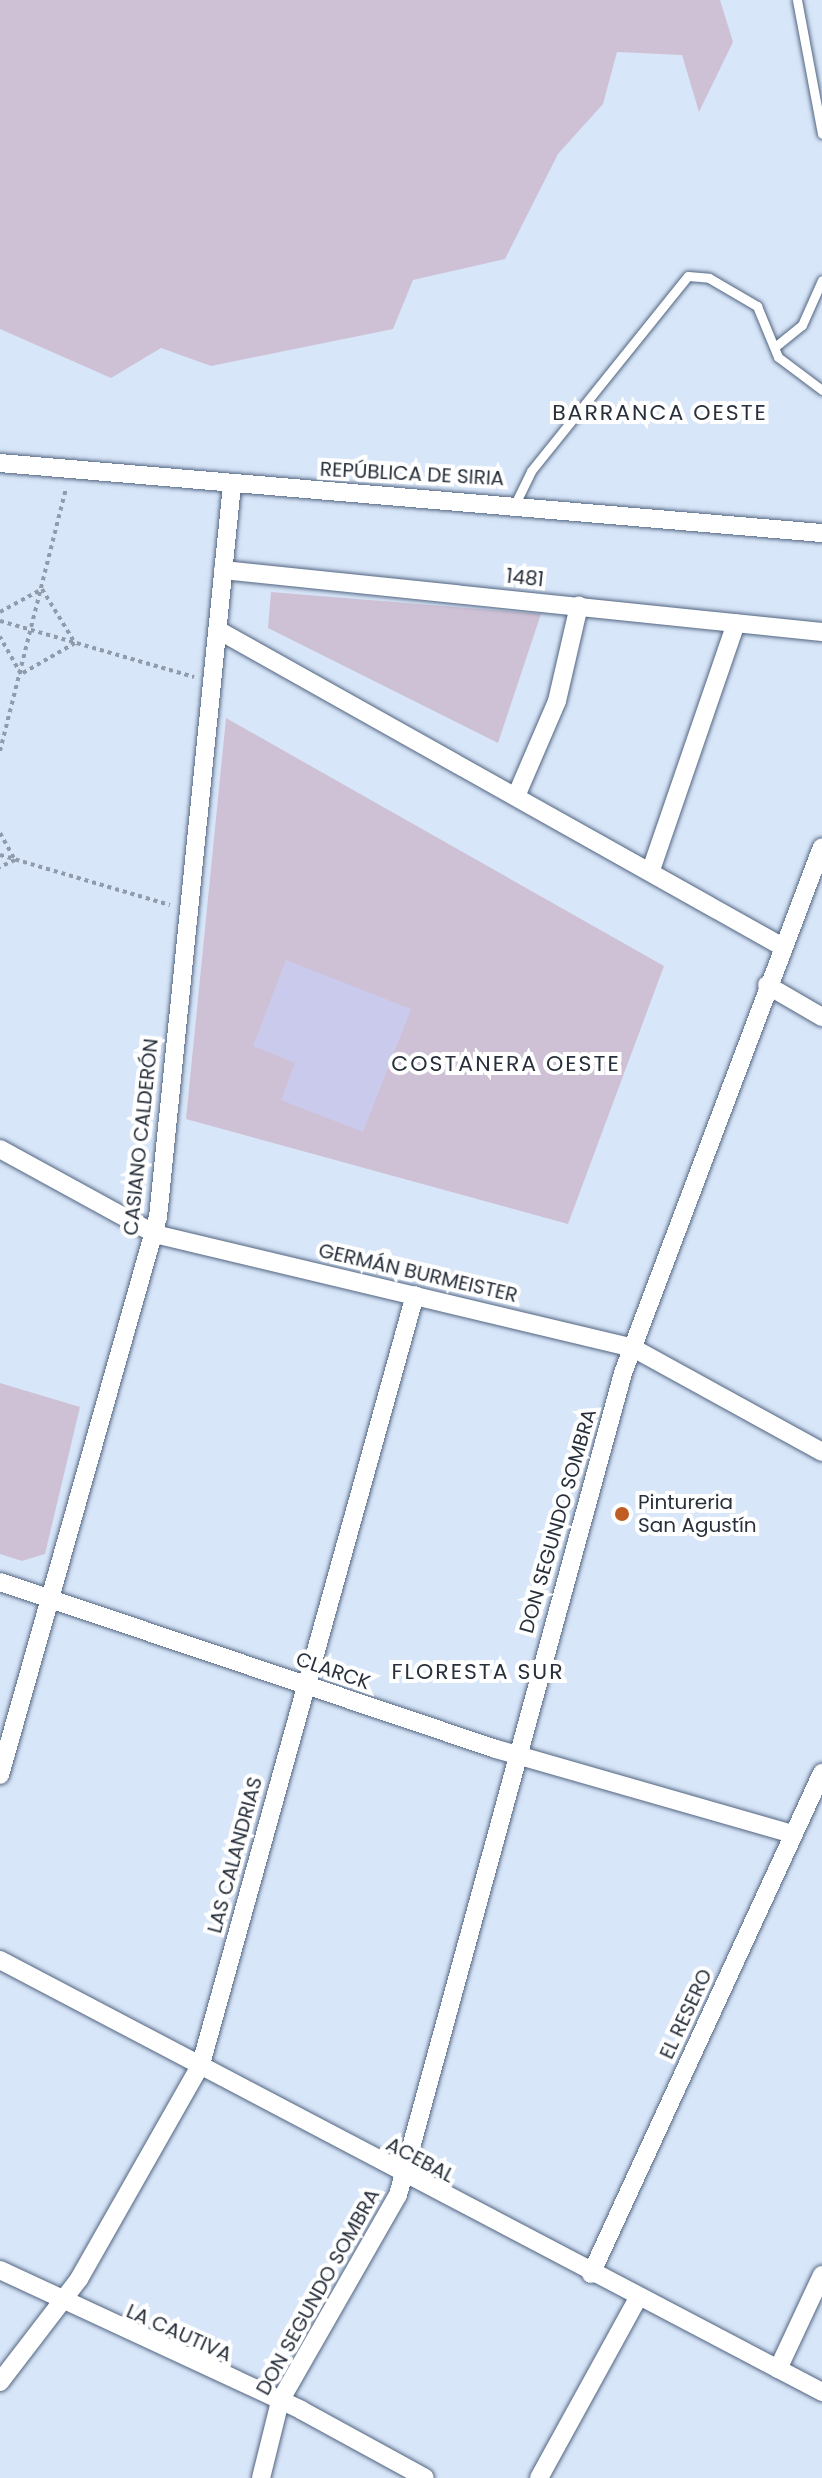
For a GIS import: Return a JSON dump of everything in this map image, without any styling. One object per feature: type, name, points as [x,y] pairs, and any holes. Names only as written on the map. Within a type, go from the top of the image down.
[{"type":"street","name":"REPÚBLICA DE SIRIA","points":[[0,463],[232,485],[516,502],[822,533]]},
{"type":"street","name":"CASIANO CALDERÓN","points":[[0,1775],[155,1234],[232,485]]},
{"type":"street","name":"1481","points":[[223,570],[822,632]]},
{"type":"street","points":[[517,794],[557,701],[579,606]]},
{"type":"street","points":[[651,870],[736,623]]},
{"type":"street","points":[[218,630],[517,794],[783,947]]},
{"type":"street","name":"DON SEGUNDO SOMBRA","points":[[261,2478],[280,2401],[403,2176],[515,1755],[633,1348],[767,985],[822,847]]},
{"type":"street","points":[[767,985],[822,1017]]},
{"type":"street","name":"GERMÁN BURMEISTER","points":[[0,1149],[155,1234],[633,1348],[822,1452]]},
{"type":"street","name":"LAS CALANDRIAS","points":[[0,2382],[62,2304],[201,2064],[304,1684],[415,1295]]},
{"type":"street","name":"CLARCK","points":[[0,1582],[51,1602],[515,1755],[792,1834]]},
{"type":"street","name":"EL RESERO","points":[[591,2274],[822,1773]]},
{"type":"street","name":"ACEBAL","points":[[0,1960],[201,2064],[403,2176],[822,2392]]},
{"type":"street","name":"LA CAUTIVA","points":[[0,2270],[62,2304],[280,2401],[425,2478]]},
{"type":"street","points":[[778,2369],[822,2275]]},
{"type":"street","points":[[539,2478],[638,2298]]},
{"type":"lane","points":[[797,0],[822,134]]},
{"type":"lane","points":[[516,502],[531,471],[678,281],[709,278],[757,306],[786,367],[822,390]]},
{"type":"lane","points":[[776,346],[802,325],[822,280]]},
{"type":"path","points":[[0,751],[71,470]]},
{"type":"path","points":[[0,612],[42,589]]},
{"type":"path","points":[[42,589],[75,643]]},
{"type":"path","points":[[0,621],[196,678],[194,692]]},
{"type":"path","points":[[0,637],[21,674]]},
{"type":"path","points":[[21,674],[75,643]]},
{"type":"path","points":[[0,833],[15,860]]},
{"type":"path","points":[[0,855],[175,907],[176,892]]},
{"type":"path","points":[[0,867],[15,860]]},
{"type":"shaded area","points":[[0,0],[720,0],[733,42],[699,112],[682,55],[617,52],[603,104],[558,154],[505,259],[413,280],[393,329],[211,366],[161,348],[111,378],[0,329]]},
{"type":"shaded area","points":[[271,592],[541,614],[498,743],[268,628]]},
{"type":"shaded area","points":[[226,718],[664,966],[568,1224],[186,1119]]},
{"type":"shaded area","points":[[0,1383],[80,1407],[45,1554],[22,1561],[0,1554]]},
{"type":"building","points":[[286,960],[411,1009],[363,1132],[281,1100],[295,1063],[253,1046]]},
{"type":"place","name":"Pintureria San Agustín","points":[[622,1514]]},
{"type":"district","name":"BARRANCA OESTE","points":[[660,413]]},
{"type":"district","name":"COSTANERA OESTE","points":[[506,1064]]},
{"type":"district","name":"FLORESTA SUR","points":[[478,1672]]}]
